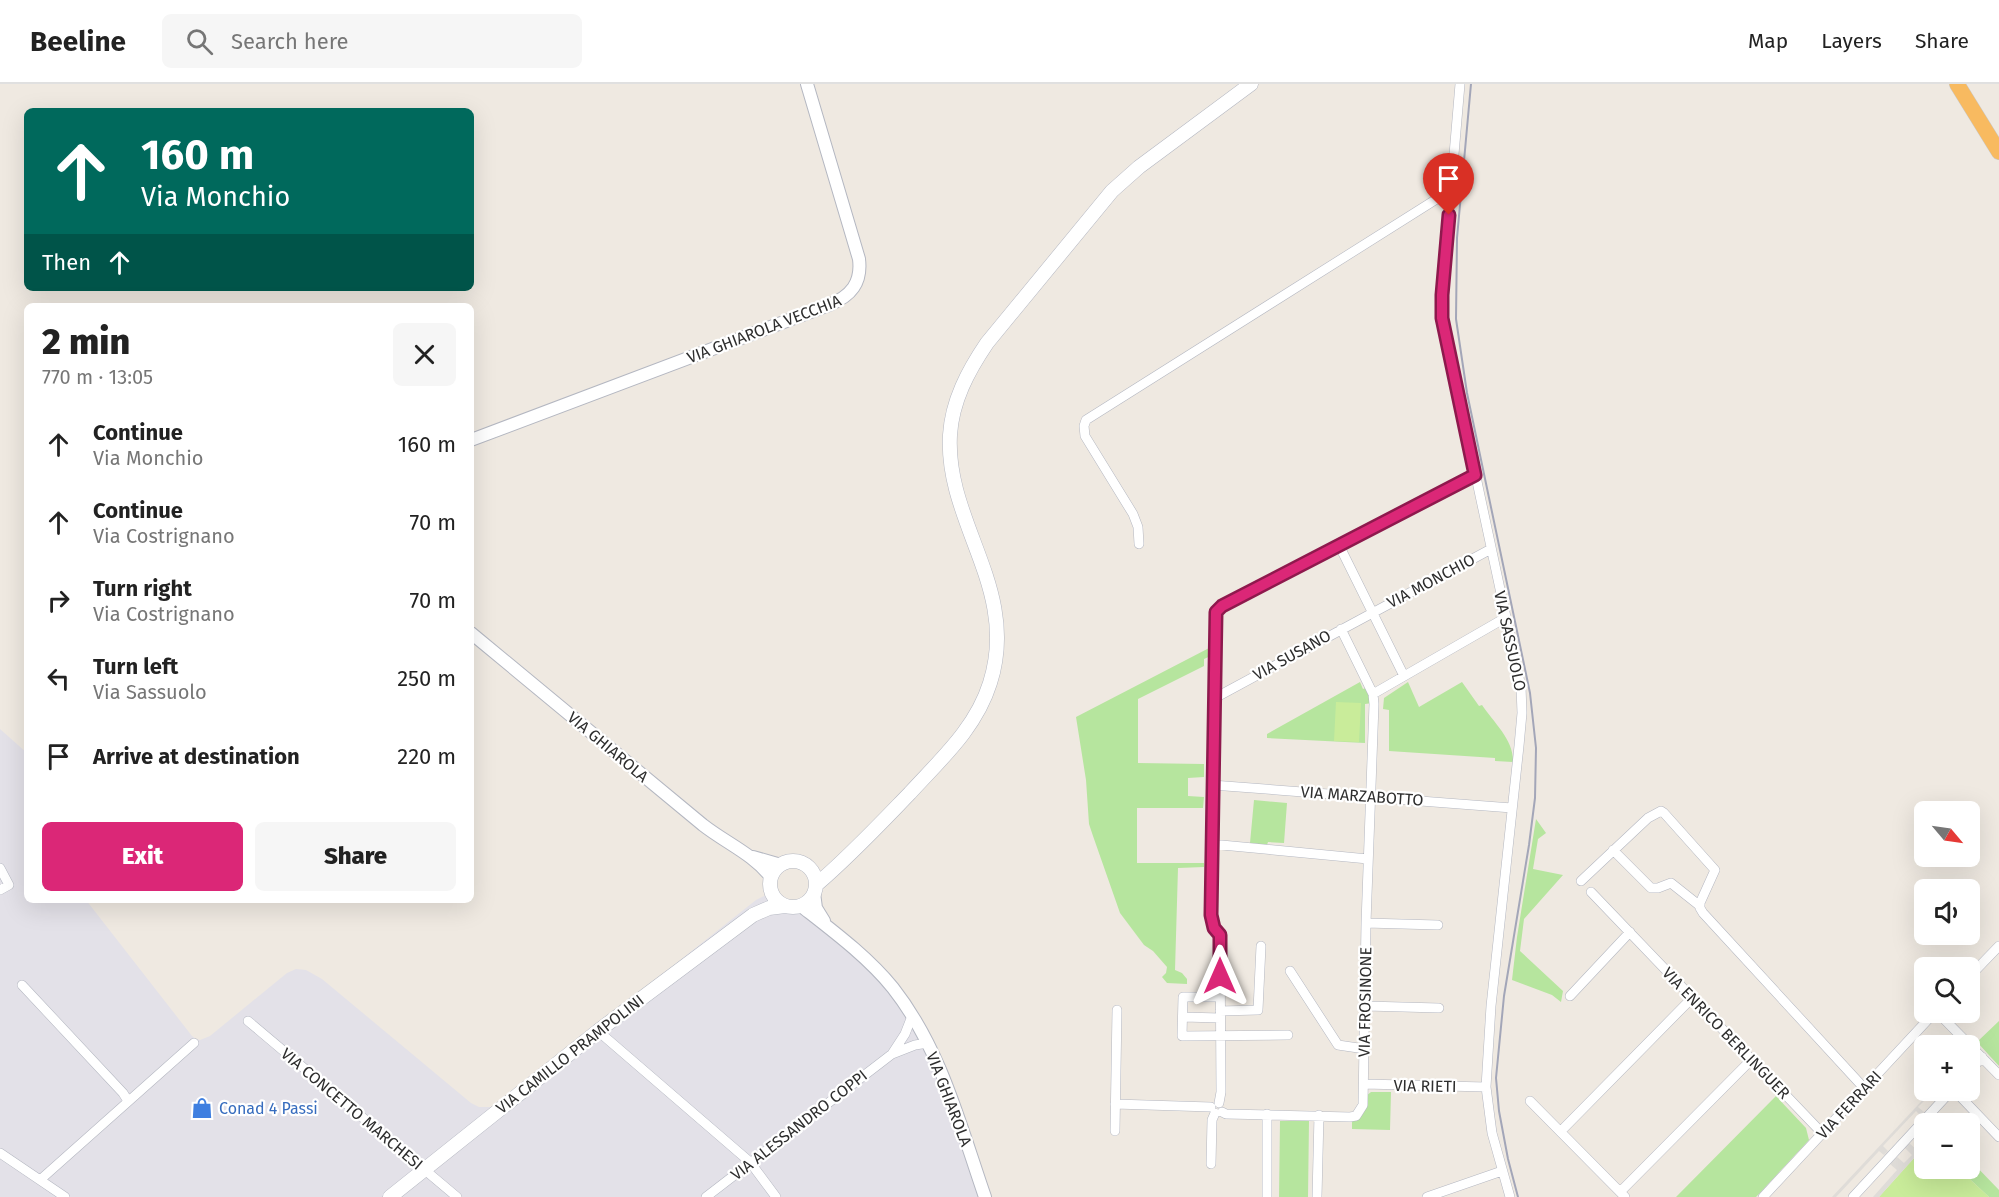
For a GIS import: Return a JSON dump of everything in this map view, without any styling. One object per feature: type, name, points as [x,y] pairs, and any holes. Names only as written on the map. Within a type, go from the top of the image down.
[{"type":"highway","points":[[1957,84],[1999,152]]},
{"type":"highway","points":[[1970,84],[1999,132]]},
{"type":"main road","points":[[853,854],[821,866],[806,866],[794,861],[781,864],[771,884],[774,897],[785,906],[801,906],[811,898],[815,889],[853,854],[969,728],[980,709],[993,672],[997,635],[995,607],[956,488],[950,459],[950,434],[957,399],[971,366],[994,334],[1112,191],[1140,167],[1251,84]]},
{"type":"main road","points":[[806,866],[815,878],[815,889]]},
{"type":"main road","name":"VIA CAMILLO PRAMPOLINI","points":[[753,915],[771,884]]},
{"type":"main road","name":"VIA CAMILLO PRAMPOLINI","points":[[390,1197],[422,1169],[598,1031],[753,915],[769,908],[785,906]]},
{"type":"street","name":"VIA GHIAROLA VECCHIA","points":[[474,439],[829,305],[849,295],[859,280],[860,258],[807,84]]},
{"type":"street","name":"VIA SASSUOLO","points":[[1460,84],[1442,318],[1522,700],[1491,1006],[1486,1087],[1492,1133],[1510,1197]]},
{"type":"street","points":[[1140,544],[1138,527],[1133,514],[1085,436],[1086,420],[1435,200],[1451,195]]},
{"type":"street","points":[[1211,1164],[1212,1120],[1221,1092],[1220,935],[1214,928],[1211,915],[1213,699],[1215,617],[1218,609],[1475,475]]},
{"type":"street","points":[[1339,545],[1404,676]]},
{"type":"street","name":"VIA MONCHIO","points":[[1372,612],[1491,549]]},
{"type":"street","name":"VIA SUSANO","points":[[1213,699],[1372,612]]},
{"type":"street","points":[[1341,629],[1373,694],[1505,618]]},
{"type":"street","name":"VIA GHIAROLA","points":[[474,635],[704,825],[759,863],[771,884]]},
{"type":"street","name":"VIA FROSINONE","points":[[1115,1104],[1217,1109],[1226,1114],[1356,1116],[1363,1105],[1373,694]]},
{"type":"street","name":"VIA MARZABOTTO","points":[[1212,785],[1512,808]]},
{"type":"street","points":[[1581,881],[1648,819],[1661,811],[1715,870],[1700,906]]},
{"type":"street","points":[[1211,844],[1368,860]]},
{"type":"street","points":[[1613,850],[1651,888],[1671,883],[1700,906],[1703,913],[1864,1088]]},
{"type":"street","name":"VIA GHIAROLA","points":[[749,856],[781,864]]},
{"type":"street","points":[[0,868],[9,885],[0,890]]},
{"type":"street","points":[[815,889],[816,908],[828,927]]},
{"type":"street","name":"VIA ENRICO BERLINGUER","points":[[1591,892],[1822,1133]]},
{"type":"street","name":"VIA GHIAROLA","points":[[801,906],[879,973],[912,1016],[940,1067],[985,1197]]},
{"type":"street","points":[[1366,924],[1438,925]]},
{"type":"street","points":[[1570,996],[1630,932]]},
{"type":"street","points":[[1183,1017],[1258,1010],[1261,946]]},
{"type":"street","points":[[1980,966],[1998,948]]},
{"type":"street","points":[[1290,971],[1338,1045],[1365,1049]]},
{"type":"street","points":[[22,985],[123,1092],[128,1101]]},
{"type":"street","points":[[1220,997],[1183,997],[1182,1036],[1288,1035]]},
{"type":"street","points":[[1561,1131],[1692,998]]},
{"type":"street","points":[[1366,1006],[1439,1008]]},
{"type":"street","points":[[1115,1131],[1117,1010]]},
{"type":"street","name":"VIA ALESSANDRO COPPI","points":[[892,1054],[905,1035],[912,1016]]},
{"type":"street","name":"VIA CONCETTO MARCHESI","points":[[248,1021],[457,1197]]},
{"type":"street","name":"VIA FERRARI","points":[[1915,1035],[1925,1023]]},
{"type":"street","points":[[1915,1035],[1933,1023]]},
{"type":"street","points":[[1951,1023],[1999,1075]]},
{"type":"street","points":[[598,1031],[750,1162],[776,1197]]},
{"type":"street","name":"VIA FERRARI","points":[[1763,1197],[1914,1036]]},
{"type":"street","points":[[40,1180],[194,1043]]},
{"type":"street","name":"VIA ALESSANDRO COPPI","points":[[706,1197],[892,1054],[915,1045],[928,1043]]},
{"type":"street","points":[[1530,1101],[1623,1194],[1751,1060]]},
{"type":"street","name":"VIA RIETI","points":[[1364,1084],[1486,1087]]},
{"type":"street","points":[[1853,1197],[1943,1101]]},
{"type":"street","points":[[1964,1101],[1999,1137]]},
{"type":"street","points":[[1267,1114],[1267,1197]]},
{"type":"street","points":[[1317,1197],[1319,1115]]},
{"type":"street","points":[[0,1153],[65,1197]]},
{"type":"street","points":[[1427,1197],[1502,1171]]},
{"type":"shaded area","points":[[0,729],[24,750],[24,903],[88,903],[196,1039],[200,1040],[210,1036],[287,973],[296,969],[306,970],[322,979],[471,1103],[479,1107],[495,1107],[756,900],[770,893],[777,893],[872,966],[921,1031],[982,1197],[0,1197]]},
{"type":"shaded area","points":[[1922,1101],[1924,1101],[1918,1107],[1923,1113],[1916,1111],[1883,1146],[1888,1151],[1884,1155],[1879,1151],[1836,1197],[1832,1197]]},
{"type":"shaded area","points":[[1909,1143],[1914,1147],[1914,1158],[1879,1197],[1873,1197],[1897,1170],[1890,1164],[1897,1157],[1904,1163],[1912,1155],[1905,1148]]},
{"type":"green space","points":[[1213,646],[1213,655],[1204,659],[1204,666],[1138,699],[1138,763],[1204,764],[1204,777],[1188,778],[1188,796],[1204,797],[1203,808],[1137,808],[1137,863],[1204,863],[1204,867],[1178,868],[1175,970],[1182,973],[1187,979],[1187,984],[1167,983],[1162,977],[1167,967],[1153,951],[1144,945],[1120,913],[1093,836],[1089,824],[1086,780],[1076,717]]},
{"type":"green space","points":[[1360,682],[1363,689],[1368,687],[1372,703],[1365,704],[1365,743],[1267,738],[1267,734]]},
{"type":"green space","points":[[1408,682],[1419,707],[1462,682],[1507,739],[1513,762],[1495,761],[1495,758],[1389,751],[1389,710],[1383,709],[1384,698]]},
{"type":"green space","points":[[1336,702],[1361,703],[1359,742],[1334,741]]},
{"type":"green space","points":[[1254,800],[1287,803],[1284,843],[1268,842],[1267,845],[1250,843]]},
{"type":"green space","points":[[1536,819],[1546,833],[1538,839],[1533,869],[1563,875],[1524,919],[1520,951],[1563,991],[1561,1002],[1552,995],[1512,980]]},
{"type":"green space","points":[[1999,1021],[1999,1066],[1980,1045],[1980,1039]]},
{"type":"green space","points":[[1371,1092],[1391,1092],[1390,1130],[1352,1129],[1352,1120],[1357,1120],[1363,1114],[1366,1096]]},
{"type":"green space","points":[[1776,1096],[1806,1128],[1809,1140],[1756,1197],[1676,1197]]},
{"type":"green space","points":[[1280,1121],[1309,1121],[1308,1197],[1279,1197]]},
{"type":"green space","points":[[1914,1158],[1914,1179],[1970,1179],[1989,1197],[1879,1197]]},
{"type":"green space","points":[[1980,1170],[1999,1190],[1999,1197],[1989,1197],[1970,1179],[1980,1179]]},
{"type":"railway","points":[[1471,84],[1457,238],[1456,319],[1467,393],[1530,693],[1536,748],[1535,798],[1504,996],[1496,1078],[1499,1111],[1518,1197]]},
{"type":"place","name":"Conad 4 Passi","points":[[202,1108]]},
{"type":"route","points":[[1220,976],[1220,935],[1214,928],[1211,915],[1212,742],[1216,612],[1222,606],[1475,475],[1442,318],[1449,215]]}]
